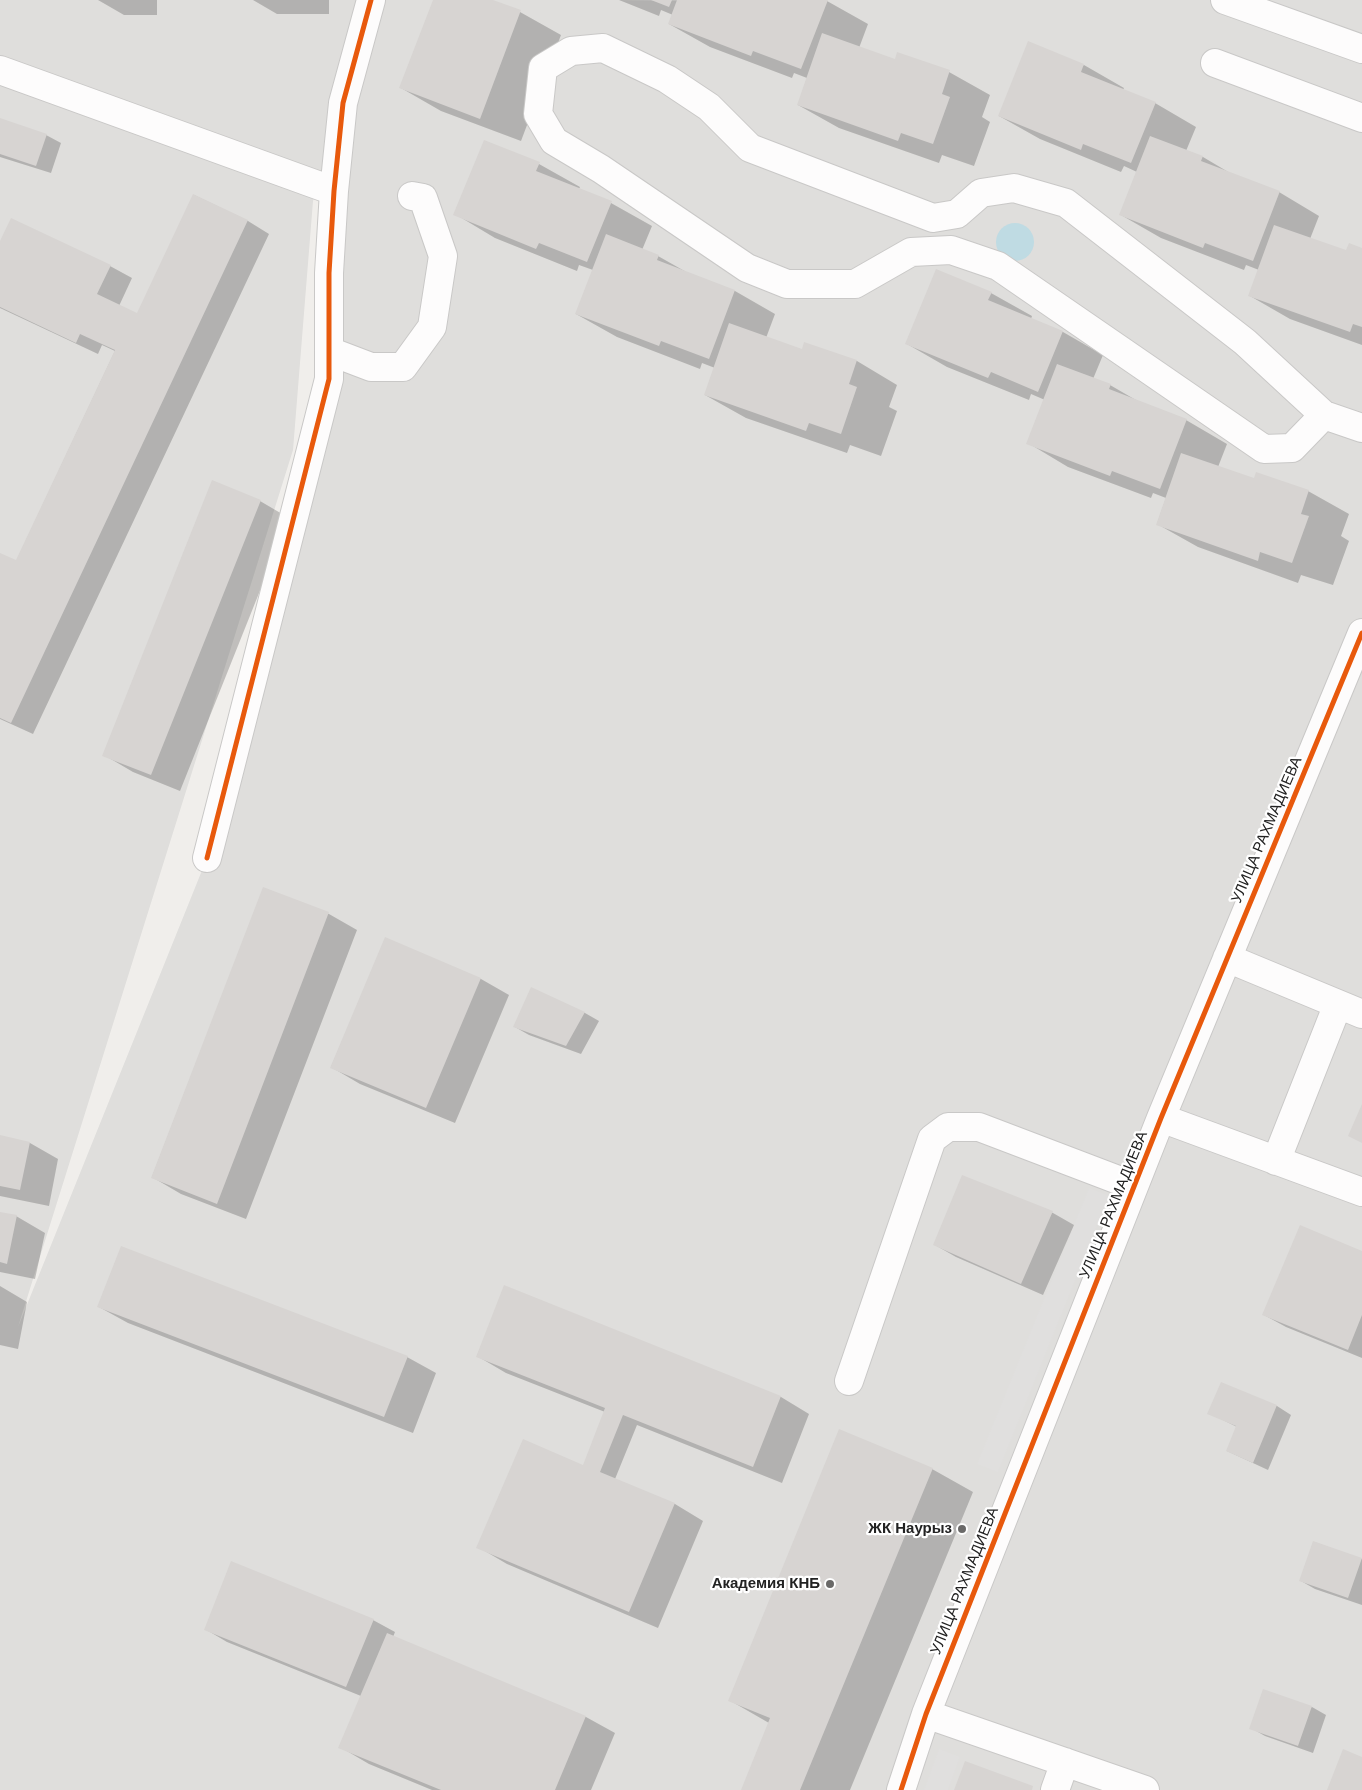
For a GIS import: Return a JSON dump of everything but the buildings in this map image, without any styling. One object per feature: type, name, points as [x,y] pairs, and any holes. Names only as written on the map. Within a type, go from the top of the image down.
[{"type":"street","points":[[207,858],[329,379],[329,273],[334,191],[343,103],[371,0]]},
{"type":"street","points":[[1225,0],[1362,49]]},
{"type":"street","points":[[1324,415],[1292,448],[1264,449],[998,266],[952,250],[911,252],[855,284],[787,284],[747,268],[601,169],[554,141],[538,114],[543,68],[572,52],[603,48],[667,79],[709,107],[750,148],[933,218],[958,214],[981,193],[1014,188],[1066,203],[1245,342],[1324,415],[1362,428]]},
{"type":"street","points":[[1215,63],[1362,118]]},
{"type":"street","points":[[0,70],[334,191]]},
{"type":"street","points":[[329,352],[371,367],[403,367],[432,327],[442,256],[423,198],[412,196]]},
{"type":"street","points":[[911,252],[933,218]]},
{"type":"street","name":"УЛИЦА РАХМАДИЕВА","points":[[901,1790],[926,1714],[1161,1118],[1362,633]]},
{"type":"street","points":[[1227,958],[1350,1009],[1276,1161]]},
{"type":"street","points":[[1161,1118],[1362,1192]]},
{"type":"street","points":[[849,1381],[932,1140],[948,1127],[979,1127],[1134,1186]]},
{"type":"street","points":[[926,1714],[1145,1790]]},
{"type":"street","points":[[1055,1790],[1065,1762]]},
{"type":"shaded area","points":[[0,0],[1362,0],[1362,1790],[0,1790]],"holes":[[[342,108],[329,379],[207,858],[18,1327],[293,450],[313,201]]]},
{"type":"shaded area","points":[[1089,1188],[1109,1196],[998,1472],[977,1464]]},
{"type":"shaded area","points":[[939,1749],[960,1757],[948,1790],[924,1790]]},
{"type":"water","points":[[1015,223],[1028,229],[1034,242],[1028,255],[1015,261],[1002,255],[996,242],[1002,229]]},
{"type":"cycle path","points":[[207,858],[329,379],[329,273],[334,191],[343,103],[371,0]]},
{"type":"cycle path","points":[[901,1790],[926,1714],[1161,1118],[1362,633]]},
{"type":"place","name":"ЖК Наурыз","points":[[962,1529]]},
{"type":"place","name":"Академия КНБ","points":[[830,1584]]}]
